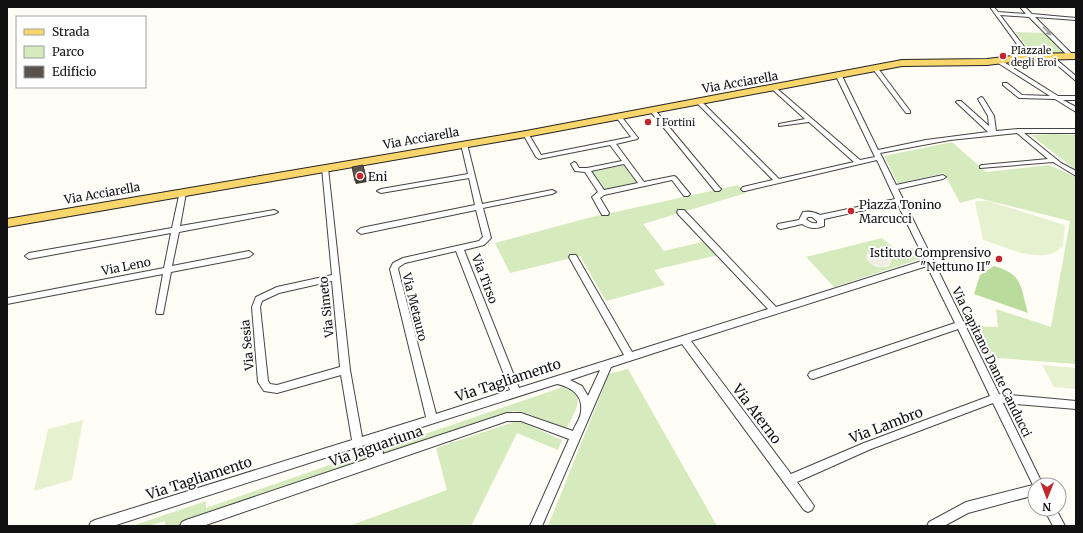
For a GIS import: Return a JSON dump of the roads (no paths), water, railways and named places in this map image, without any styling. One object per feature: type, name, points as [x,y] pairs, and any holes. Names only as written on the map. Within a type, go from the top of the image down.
[{"type":"main road","name":"Via Acciarella","points":[[7,222],[526,134],[911,62],[1074,56]]},
{"type":"street","points":[[992,7],[1029,57]]},
{"type":"street","points":[[1022,7],[1074,56]]},
{"type":"street","points":[[997,12],[1076,19]]},
{"type":"street","points":[[1051,56],[1076,79]]},
{"type":"street","points":[[997,60],[1076,110]]},
{"type":"street","points":[[875,68],[908,112]]},
{"type":"street","name":"Via Capitano Dante Canducci","points":[[840,76],[959,325],[1034,477]]},
{"type":"street","points":[[1006,84],[1021,97],[1076,98]]},
{"type":"street","points":[[775,88],[809,120],[859,162]]},
{"type":"street","points":[[981,99],[991,116],[993,133]]},
{"type":"street","points":[[699,102],[777,181]]},
{"type":"street","points":[[959,102],[993,133]]},
{"type":"street","points":[[653,111],[716,189]]},
{"type":"street","points":[[526,134],[539,157],[567,154],[635,138],[619,117]]},
{"type":"street","points":[[781,125],[809,120]]},
{"type":"street","points":[[1018,131],[1054,160],[1076,174]]},
{"type":"street","points":[[745,189],[859,162],[877,155],[941,139],[1018,131],[1076,131]]},
{"type":"street","points":[[612,143],[642,184]]},
{"type":"street","name":"Via Tirso","points":[[464,144],[480,207],[486,239],[481,243],[460,248],[516,392]]},
{"type":"street","points":[[982,167],[1054,160]]},
{"type":"street","points":[[574,164],[577,170],[587,170],[626,162]]},
{"type":"street","name":"Via Simeto","points":[[325,168],[345,370],[358,443]]},
{"type":"street","points":[[587,170],[602,193]]},
{"type":"street","points":[[381,191],[472,175]]},
{"type":"street","points":[[893,188],[943,177]]},
{"type":"street","points":[[605,213],[596,197],[602,193],[674,178],[686,194]]},
{"type":"street","points":[[361,231],[552,192]]},
{"type":"street","points":[[160,312],[182,193]]},
{"type":"street","points":[[781,226],[803,221],[817,226],[821,222],[820,218],[899,200]]},
{"type":"street","points":[[29,256],[274,212]]},
{"type":"street","points":[[681,212],[774,310]]},
{"type":"street","name":"Via Metauro","points":[[432,419],[393,270],[396,265],[403,261],[460,248]]},
{"type":"street","name":"Via Leno","points":[[8,301],[249,254]]},
{"type":"street","points":[[573,257],[630,356]]},
{"type":"street","name":"Via Tagliamento","points":[[100,525],[929,262]]},
{"type":"street","name":"Via Sesia","points":[[335,277],[277,290],[259,299],[256,307],[262,382],[267,388],[277,389],[345,370]]},
{"type":"street","points":[[813,375],[959,325]]},
{"type":"street","name":"Via Aterno","points":[[684,339],[808,506]]},
{"type":"street","points":[[536,526],[608,363]]},
{"type":"street","points":[[556,380],[569,382],[579,389],[585,398],[586,412]]},
{"type":"street","points":[[995,398],[1076,405]]},
{"type":"street","name":"Via Lambro","points":[[789,480],[868,446],[995,398]]},
{"type":"street","name":"Via Jaguariuna","points":[[186,526],[510,416],[521,417],[575,437]]},
{"type":"street","points":[[375,437],[380,461]]},
{"type":"street","points":[[933,526],[966,508],[1027,492]]},
{"type":"street","points":[[1054,517],[1059,526]]},
{"type":"place","name":"PIazzale degli Eroi","points":[[1003,56]]},
{"type":"place","name":"I Fortini","points":[[648,122]]},
{"type":"place","name":"Eni","points":[[360,176]]},
{"type":"place","name":"Piazza Tonino Marcucci","points":[[851,211]]},
{"type":"place","name":"Istituto Comprensivo \"Nettuno II\"","points":[[999,259]]}]
